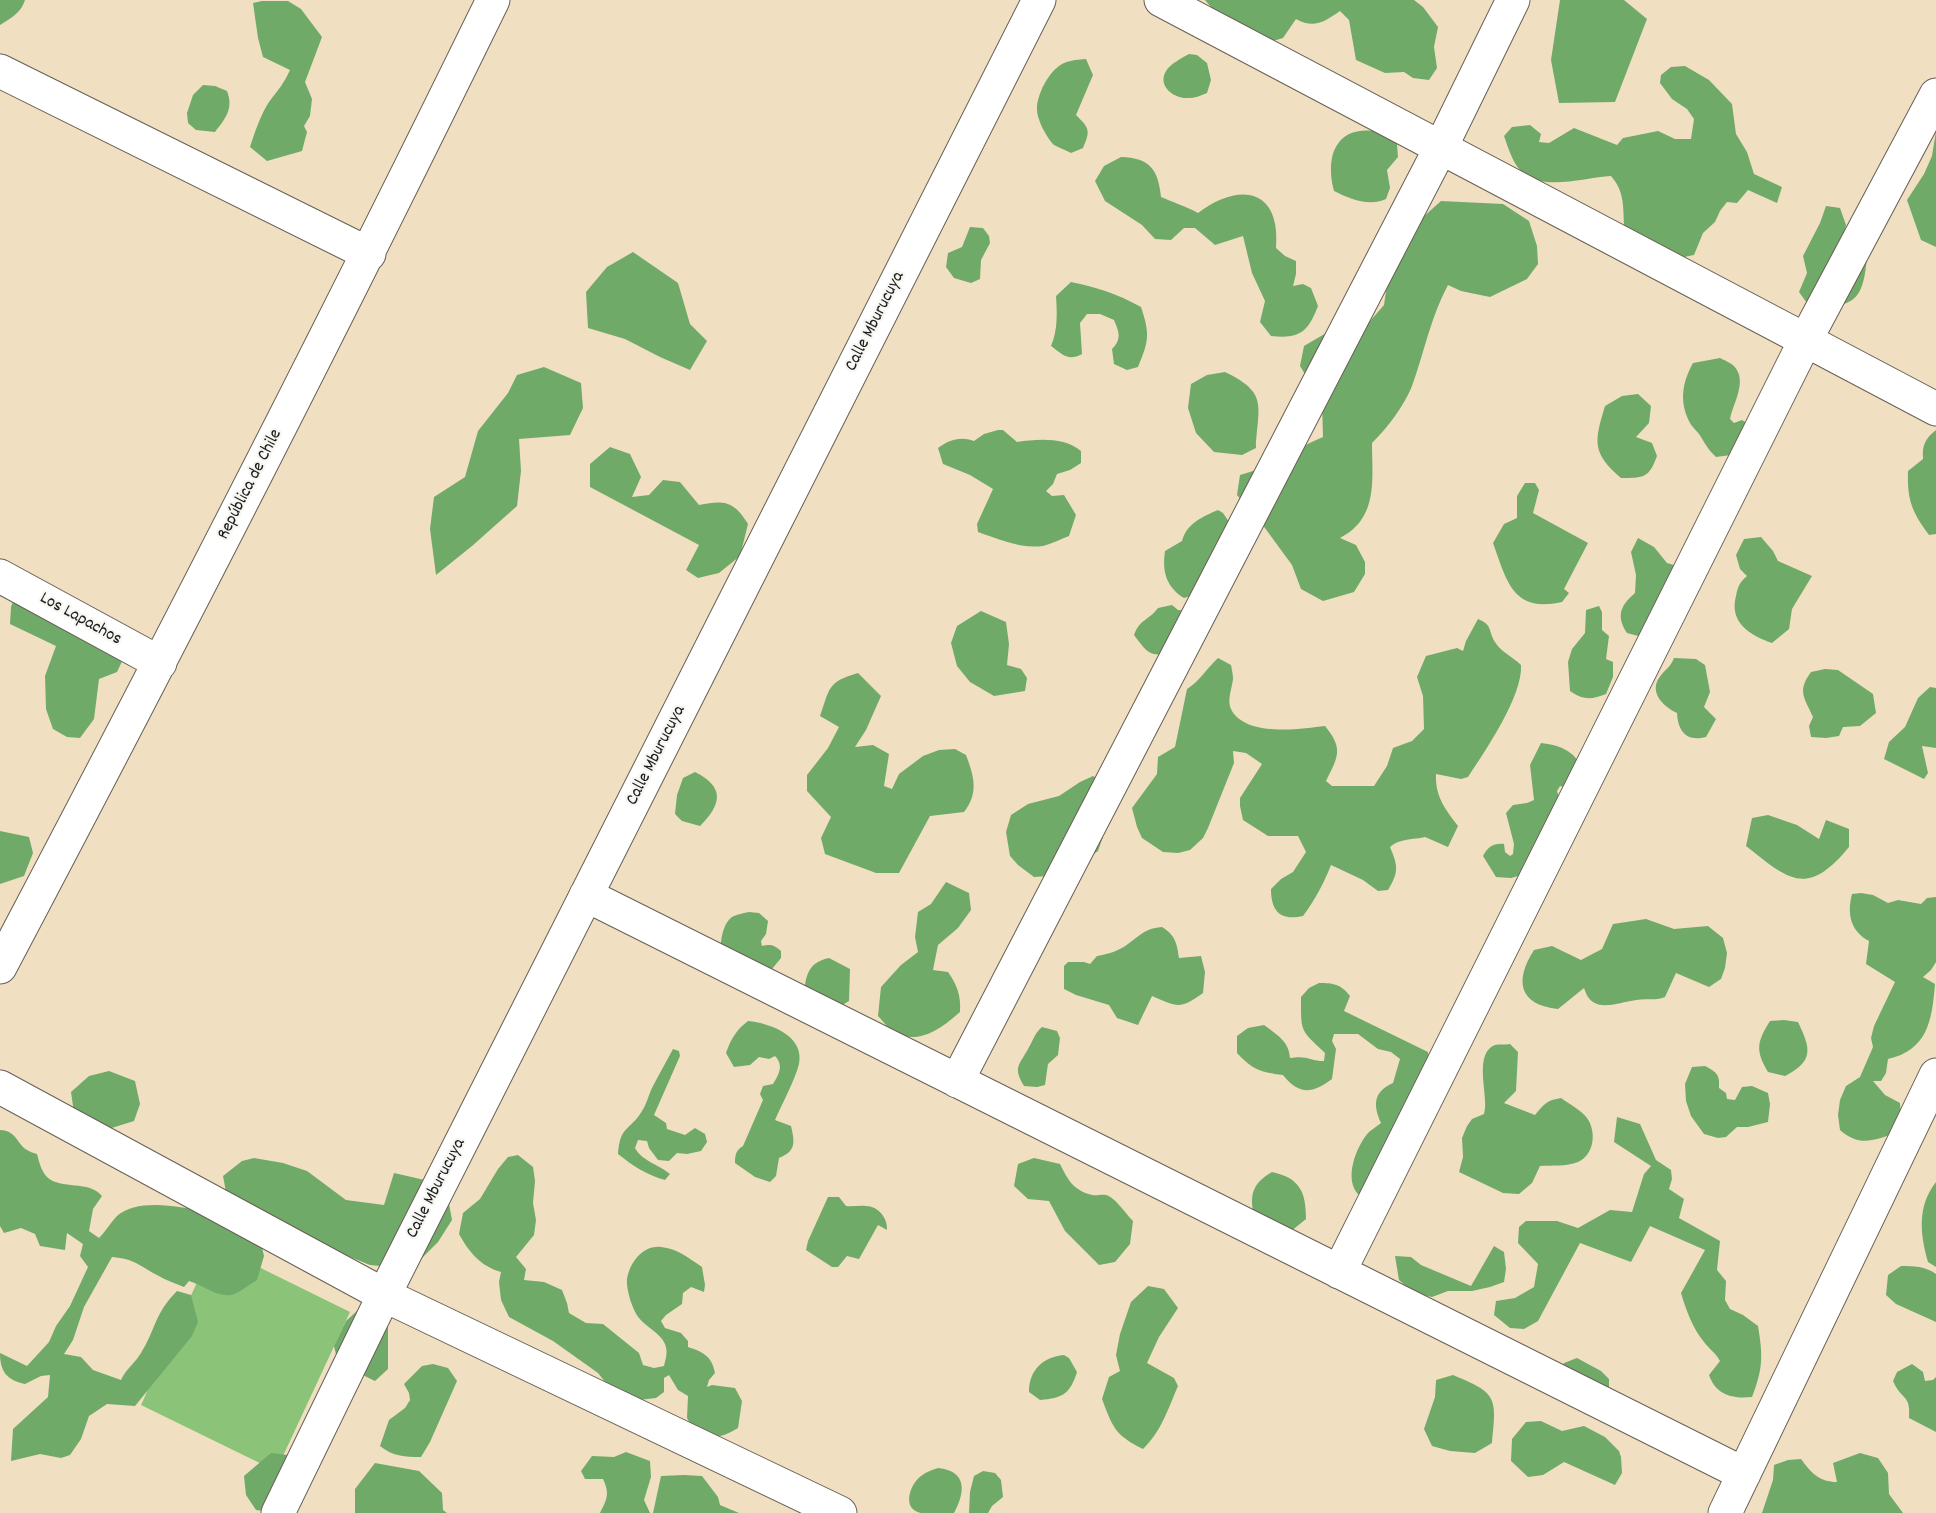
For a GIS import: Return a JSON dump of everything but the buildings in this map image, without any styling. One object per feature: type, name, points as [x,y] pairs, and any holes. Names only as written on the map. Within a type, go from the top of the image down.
[{"type":"street","name":"República de Chile","points":[[0,967],[160,663],[369,254],[493,0]]},
{"type":"street","name":"Calle Mburucuya","points":[[278,1513],[384,1295],[1039,0]]},
{"type":"street","points":[[1161,0],[1936,409]]},
{"type":"street","points":[[957,1081],[1441,147],[1513,0]]},
{"type":"street","points":[[0,71],[369,254]]},
{"type":"street","points":[[1339,1272],[1806,339],[1936,95]]},
{"type":"street","name":"Los Lapachos","points":[[0,576],[160,663]]},
{"type":"street","points":[[586,896],[1744,1474]]},
{"type":"street","points":[[1725,1513],[1936,1076]]},
{"type":"street","points":[[0,1087],[384,1295],[840,1513]]},
{"type":"green space","points":[[0,0],[25,0],[18,12],[0,25]]},
{"type":"green space","points":[[1205,0],[1414,0],[1423,7],[1438,27],[1434,47],[1437,68],[1429,80],[1413,78],[1404,72],[1385,73],[1356,60],[1349,20],[1340,11],[1314,24],[1296,19],[1283,38],[1263,44],[1216,13]]},
{"type":"green space","points":[[1560,0],[1624,0],[1647,19],[1615,102],[1559,103],[1551,60]]},
{"type":"green space","points":[[288,1],[301,9],[322,37],[305,82],[312,99],[310,116],[304,126],[307,132],[302,151],[267,161],[250,147],[263,113],[290,70],[263,57],[253,3]]},
{"type":"green space","points":[[1189,54],[1197,55],[1207,63],[1211,80],[1207,93],[1183,98],[1168,90],[1164,77],[1170,66]]},
{"type":"green space","points":[[1086,59],[1093,75],[1076,115],[1086,126],[1088,133],[1083,148],[1071,153],[1054,145],[1048,137],[1042,127],[1037,107],[1044,84],[1055,69],[1068,61]]},
{"type":"green space","points":[[1685,66],[1709,80],[1732,104],[1736,134],[1747,152],[1754,174],[1782,187],[1777,203],[1748,190],[1737,203],[1727,202],[1715,222],[1703,233],[1694,255],[1670,260],[1625,234],[1622,196],[1611,176],[1563,182],[1539,181],[1520,170],[1515,162],[1504,136],[1512,127],[1530,125],[1541,134],[1539,142],[1549,143],[1574,128],[1617,145],[1623,138],[1658,131],[1675,139],[1691,139],[1694,119],[1687,109],[1672,99],[1660,83],[1661,75],[1671,67]]},
{"type":"green space","points":[[203,85],[215,86],[227,91],[229,97],[227,113],[215,132],[196,130],[188,123],[187,113],[193,95]]},
{"type":"green space","points":[[1383,130],[1397,144],[1398,157],[1387,170],[1390,188],[1386,199],[1366,202],[1334,191],[1331,168],[1337,145],[1353,132]]},
{"type":"green space","points":[[1936,131],[1936,247],[1921,240],[1907,200],[1924,174],[1932,156]]},
{"type":"green space","points":[[1121,157],[1146,163],[1155,172],[1161,197],[1198,213],[1214,203],[1242,194],[1255,196],[1265,203],[1272,213],[1276,228],[1276,248],[1285,256],[1296,261],[1293,286],[1303,284],[1311,288],[1318,306],[1306,328],[1296,335],[1271,336],[1260,322],[1265,301],[1252,273],[1243,236],[1215,245],[1195,228],[1184,228],[1171,240],[1155,239],[1142,225],[1105,201],[1095,181],[1104,166]]},
{"type":"green space","points":[[1441,201],[1503,204],[1529,221],[1537,246],[1538,264],[1527,279],[1490,297],[1461,291],[1448,285],[1437,309],[1409,394],[1395,416],[1372,443],[1372,484],[1367,509],[1353,530],[1340,538],[1356,545],[1365,562],[1365,574],[1354,592],[1323,601],[1301,589],[1292,565],[1237,495],[1240,475],[1261,468],[1323,437],[1322,402],[1300,366],[1304,346],[1333,329],[1365,327],[1384,305],[1389,271],[1412,227]]},
{"type":"green space","points":[[1826,206],[1840,208],[1846,225],[1842,239],[1867,257],[1863,284],[1859,293],[1846,303],[1836,306],[1809,306],[1799,292],[1807,273],[1803,256]]},
{"type":"green space","points":[[970,227],[983,228],[989,236],[990,243],[981,260],[980,279],[971,283],[954,278],[946,267],[948,253],[962,247]]},
{"type":"green space","points":[[633,252],[678,283],[690,324],[707,341],[690,370],[625,339],[588,328],[586,292],[607,267]]},
{"type":"green space","points":[[1071,282],[1124,298],[1141,307],[1147,337],[1138,367],[1127,370],[1114,364],[1112,349],[1119,335],[1114,320],[1100,314],[1087,314],[1080,323],[1082,354],[1069,357],[1051,346],[1056,327],[1056,296]]},
{"type":"green space","points":[[1720,358],[1734,366],[1740,378],[1730,419],[1734,423],[1742,420],[1748,424],[1731,455],[1716,457],[1690,423],[1684,408],[1683,393],[1686,378],[1693,363]]},
{"type":"green space","points":[[544,367],[581,383],[583,408],[570,435],[519,439],[521,471],[517,506],[436,575],[430,529],[434,497],[465,477],[478,431],[508,393],[517,375]]},
{"type":"green space","points":[[1225,372],[1249,387],[1258,402],[1256,448],[1242,455],[1214,452],[1196,433],[1188,408],[1191,384],[1207,375]]},
{"type":"green space","points":[[1638,394],[1651,406],[1649,423],[1636,437],[1652,443],[1657,456],[1651,469],[1645,475],[1621,478],[1600,454],[1599,429],[1605,406],[1622,396]]},
{"type":"green space","points":[[1003,430],[1017,442],[1059,441],[1081,451],[1081,463],[1057,474],[1053,484],[1046,491],[1052,496],[1064,495],[1076,515],[1069,536],[1035,547],[1010,543],[978,532],[977,524],[993,489],[970,475],[943,464],[938,448],[955,440],[974,441],[984,434]]},
{"type":"green space","points":[[1936,430],[1936,534],[1929,535],[1912,505],[1908,490],[1908,471],[1923,459],[1925,443]]},
{"type":"green space","points":[[610,447],[630,454],[641,477],[632,497],[649,495],[663,480],[680,482],[699,505],[722,503],[738,511],[748,524],[740,556],[719,573],[698,578],[686,570],[699,545],[590,487],[590,464]]},
{"type":"green space","points":[[1525,483],[1535,483],[1539,490],[1533,513],[1588,543],[1564,589],[1569,593],[1562,602],[1533,603],[1522,598],[1508,582],[1493,543],[1504,524],[1517,518],[1517,496]]},
{"type":"green space","points":[[1218,510],[1229,522],[1197,594],[1184,598],[1169,584],[1164,565],[1165,551],[1182,541],[1187,530],[1196,521]]},
{"type":"green space","points":[[1761,537],[1778,561],[1812,576],[1792,609],[1789,629],[1772,643],[1749,631],[1738,620],[1735,613],[1736,596],[1741,582],[1747,576],[1740,569],[1736,555],[1744,539]]},
{"type":"green space","points":[[1638,538],[1654,547],[1667,563],[1683,572],[1661,602],[1651,610],[1652,617],[1642,637],[1627,633],[1621,616],[1626,602],[1635,593],[1636,575],[1631,552]]},
{"type":"green space","points":[[16,594],[125,655],[117,672],[99,679],[94,719],[80,738],[67,737],[53,729],[46,709],[45,676],[56,646],[10,624],[11,607]]},
{"type":"green space","points":[[1172,605],[1178,610],[1189,611],[1174,652],[1160,655],[1151,653],[1134,635],[1139,626],[1158,608]]},
{"type":"green space","points":[[1599,606],[1602,612],[1602,630],[1609,636],[1606,659],[1613,662],[1613,677],[1606,694],[1587,698],[1570,691],[1568,662],[1572,649],[1585,633],[1586,610]]},
{"type":"green space","points":[[981,611],[1006,622],[1009,644],[1007,665],[1021,669],[1027,678],[1025,691],[994,696],[970,682],[957,666],[951,643],[957,626]]},
{"type":"green space","points":[[1478,619],[1488,626],[1497,645],[1521,665],[1516,692],[1502,723],[1468,777],[1461,779],[1436,774],[1439,796],[1458,826],[1448,847],[1425,837],[1394,844],[1390,847],[1395,859],[1396,873],[1388,890],[1378,891],[1363,880],[1331,865],[1319,891],[1303,916],[1288,917],[1278,913],[1271,897],[1271,889],[1293,872],[1306,852],[1298,836],[1268,836],[1243,820],[1240,798],[1262,764],[1246,753],[1233,751],[1234,763],[1208,828],[1203,838],[1190,850],[1178,853],[1163,852],[1142,838],[1132,808],[1157,774],[1158,757],[1175,747],[1187,689],[1218,658],[1231,665],[1233,679],[1229,703],[1232,711],[1240,719],[1262,728],[1302,729],[1325,726],[1337,747],[1334,766],[1326,781],[1332,786],[1374,786],[1387,766],[1393,748],[1412,741],[1424,729],[1423,696],[1417,677],[1426,656],[1457,648],[1463,651]]},
{"type":"green space","points":[[1674,658],[1696,659],[1705,665],[1710,692],[1704,707],[1716,719],[1706,737],[1693,738],[1684,734],[1679,725],[1677,713],[1659,699],[1656,684]]},
{"type":"green space","points":[[1825,669],[1838,670],[1873,694],[1876,713],[1860,726],[1843,727],[1839,736],[1811,737],[1809,726],[1813,717],[1803,694],[1804,684],[1811,672]]},
{"type":"green space","points":[[858,673],[881,696],[866,730],[855,747],[873,745],[889,754],[884,786],[892,789],[899,774],[923,756],[939,750],[955,749],[966,755],[973,777],[972,798],[964,812],[930,816],[899,873],[876,873],[825,854],[821,838],[831,817],[807,791],[807,775],[828,748],[839,727],[820,716],[828,692],[835,683]]},
{"type":"green space","points":[[1930,687],[1936,688],[1936,748],[1922,746],[1928,773],[1924,779],[1884,759],[1889,742],[1905,727],[1918,698]]},
{"type":"green space","points":[[1541,743],[1565,749],[1582,767],[1567,788],[1560,786],[1557,791],[1560,800],[1529,873],[1511,878],[1496,877],[1483,856],[1491,846],[1497,844],[1504,844],[1505,852],[1510,856],[1513,854],[1514,844],[1506,813],[1513,805],[1534,800],[1530,765]]},
{"type":"green space","points":[[695,772],[712,784],[717,796],[713,810],[700,826],[682,821],[675,814],[677,795],[683,778]]},
{"type":"green space","points":[[1093,776],[1119,791],[1098,851],[1064,875],[1034,877],[1010,856],[1006,832],[1011,815],[1028,804],[1059,796]]},
{"type":"green space","points":[[1768,815],[1797,825],[1819,839],[1826,820],[1849,829],[1849,847],[1821,873],[1809,878],[1786,875],[1746,846],[1752,818]]},
{"type":"green space","points":[[0,831],[29,837],[33,853],[24,876],[0,884]]},
{"type":"green space","points":[[946,882],[969,893],[971,910],[958,928],[938,945],[933,970],[948,972],[959,995],[960,1012],[946,1024],[930,1033],[922,1036],[904,1036],[893,1032],[878,1016],[881,987],[901,965],[918,952],[915,937],[918,912],[931,904]]},
{"type":"green space","points":[[1852,894],[1873,895],[1888,903],[1898,900],[1921,904],[1927,898],[1936,897],[1936,962],[1923,977],[1935,984],[1929,1021],[1920,1041],[1912,1049],[1888,1059],[1886,1073],[1881,1081],[1873,1081],[1885,1095],[1900,1103],[1901,1117],[1897,1132],[1867,1141],[1854,1139],[1840,1130],[1838,1115],[1840,1100],[1846,1086],[1860,1077],[1873,1047],[1871,1038],[1874,1026],[1895,982],[1866,964],[1869,941],[1854,927],[1850,915]]},
{"type":"green space","points":[[749,912],[759,913],[768,921],[766,934],[761,941],[762,946],[772,945],[781,951],[781,958],[772,969],[755,972],[721,952],[722,937],[727,922],[734,916]]},
{"type":"green space","points":[[1646,919],[1674,929],[1708,926],[1723,938],[1727,953],[1721,979],[1709,987],[1676,973],[1665,997],[1612,1005],[1593,1002],[1584,988],[1558,1009],[1545,1007],[1528,997],[1524,990],[1524,972],[1534,950],[1552,946],[1581,960],[1602,949],[1613,924]]},
{"type":"green space","points":[[1162,927],[1175,940],[1179,958],[1201,956],[1205,972],[1203,993],[1189,1002],[1178,1005],[1152,996],[1138,1025],[1117,1018],[1109,1005],[1064,989],[1064,966],[1068,962],[1090,964],[1097,956],[1125,946],[1147,930]]},
{"type":"green space","points":[[829,958],[850,969],[849,1001],[834,1010],[803,1000],[806,979],[811,968],[821,960]]},
{"type":"green space","points":[[1319,983],[1336,985],[1347,992],[1350,996],[1344,1011],[1428,1052],[1429,1064],[1371,1194],[1359,1195],[1354,1189],[1353,1163],[1364,1138],[1381,1123],[1376,1100],[1386,1087],[1393,1083],[1400,1059],[1391,1052],[1378,1049],[1358,1034],[1334,1034],[1332,1041],[1336,1049],[1332,1079],[1318,1088],[1306,1090],[1295,1086],[1283,1075],[1253,1067],[1237,1053],[1237,1036],[1248,1028],[1264,1025],[1285,1043],[1290,1058],[1301,1057],[1324,1061],[1325,1053],[1306,1034],[1301,1018],[1301,997],[1309,988]]},
{"type":"green space","points":[[748,1021],[775,1028],[784,1033],[797,1046],[799,1054],[795,1077],[775,1120],[791,1126],[793,1146],[789,1152],[779,1158],[776,1176],[770,1182],[755,1177],[735,1163],[736,1153],[743,1146],[763,1100],[760,1094],[763,1086],[773,1084],[780,1070],[778,1059],[775,1056],[769,1059],[759,1057],[750,1065],[734,1067],[726,1053],[734,1035]]},
{"type":"green space","points":[[1770,1021],[1798,1022],[1807,1047],[1807,1054],[1801,1065],[1785,1076],[1768,1072],[1759,1052],[1762,1035]]},
{"type":"green space","points":[[1042,1027],[1057,1031],[1060,1038],[1058,1055],[1048,1064],[1045,1085],[1024,1086],[1018,1074],[1019,1066]]},
{"type":"green space","points":[[1510,1044],[1518,1052],[1516,1091],[1504,1103],[1535,1115],[1540,1108],[1552,1100],[1561,1098],[1587,1118],[1593,1136],[1591,1149],[1583,1159],[1569,1165],[1540,1166],[1532,1183],[1519,1194],[1503,1193],[1459,1172],[1463,1157],[1462,1138],[1467,1126],[1472,1119],[1484,1114],[1484,1057],[1495,1045]]},
{"type":"green space","points":[[673,1049],[679,1051],[680,1056],[654,1115],[666,1123],[667,1129],[685,1135],[695,1128],[705,1134],[707,1142],[701,1151],[687,1154],[677,1153],[669,1161],[658,1160],[647,1141],[638,1140],[635,1148],[638,1152],[670,1174],[665,1180],[640,1170],[618,1154],[623,1133],[643,1109]]},
{"type":"green space","points":[[1705,1066],[1717,1074],[1719,1088],[1726,1093],[1727,1099],[1735,1100],[1742,1087],[1752,1086],[1768,1093],[1770,1104],[1768,1122],[1737,1127],[1726,1137],[1718,1138],[1704,1134],[1691,1116],[1686,1101],[1685,1084],[1692,1067]]},
{"type":"green space","points":[[109,1071],[135,1081],[140,1104],[134,1121],[102,1131],[74,1113],[71,1092],[89,1076]]},
{"type":"green space","points":[[1617,1117],[1640,1124],[1656,1160],[1671,1170],[1672,1179],[1669,1189],[1684,1199],[1679,1218],[1720,1241],[1717,1270],[1726,1281],[1725,1300],[1730,1309],[1758,1326],[1761,1362],[1752,1397],[1731,1396],[1720,1391],[1712,1382],[1709,1375],[1720,1361],[1696,1331],[1681,1293],[1705,1250],[1650,1226],[1631,1262],[1580,1243],[1538,1321],[1524,1329],[1510,1328],[1494,1315],[1496,1301],[1515,1298],[1534,1287],[1538,1264],[1518,1243],[1519,1227],[1526,1221],[1557,1221],[1578,1228],[1610,1210],[1632,1212],[1644,1174],[1651,1166],[1614,1142]]},
{"type":"green space","points":[[0,1130],[10,1133],[23,1147],[37,1154],[43,1172],[53,1181],[90,1188],[102,1196],[93,1209],[89,1231],[99,1238],[117,1216],[130,1209],[146,1205],[165,1205],[206,1212],[257,1226],[264,1256],[257,1280],[231,1295],[215,1293],[189,1281],[184,1287],[131,1261],[112,1257],[84,1307],[73,1340],[64,1354],[81,1357],[93,1370],[121,1380],[141,1353],[159,1314],[177,1291],[191,1295],[198,1322],[192,1336],[135,1406],[107,1404],[89,1416],[81,1439],[70,1455],[61,1458],[40,1454],[11,1461],[13,1429],[48,1397],[50,1375],[41,1376],[25,1384],[14,1380],[3,1370],[0,1353],[27,1366],[49,1342],[56,1326],[70,1306],[88,1267],[80,1256],[83,1244],[67,1233],[65,1250],[40,1246],[35,1234],[21,1228],[4,1233],[0,1226]]},
{"type":"green space","points":[[518,1155],[533,1167],[535,1181],[534,1235],[516,1257],[526,1269],[524,1280],[544,1282],[562,1290],[569,1313],[586,1323],[603,1324],[639,1353],[643,1365],[654,1368],[664,1366],[666,1347],[663,1340],[639,1318],[634,1310],[627,1283],[631,1267],[643,1252],[654,1247],[661,1247],[677,1252],[702,1267],[704,1292],[691,1287],[683,1293],[682,1304],[661,1321],[665,1328],[681,1333],[688,1341],[688,1347],[702,1353],[712,1362],[715,1373],[707,1387],[712,1385],[735,1388],[742,1401],[738,1428],[720,1436],[693,1429],[687,1418],[688,1396],[678,1390],[669,1375],[664,1378],[664,1392],[656,1398],[639,1400],[609,1387],[598,1373],[553,1341],[509,1317],[501,1300],[499,1282],[501,1272],[476,1258],[459,1234],[463,1213],[480,1199],[508,1157]]},
{"type":"green space","points":[[254,1158],[283,1163],[307,1171],[346,1200],[384,1205],[394,1173],[429,1181],[448,1198],[452,1220],[438,1242],[411,1269],[370,1265],[311,1241],[226,1192],[223,1176],[242,1161]]},
{"type":"green space","points":[[1034,1158],[1060,1164],[1076,1187],[1092,1195],[1109,1196],[1133,1221],[1130,1244],[1115,1262],[1099,1265],[1065,1231],[1049,1201],[1028,1199],[1014,1186],[1018,1164]]},
{"type":"green space","points":[[1272,1172],[1295,1182],[1303,1194],[1306,1219],[1290,1232],[1255,1219],[1252,1204],[1253,1192],[1260,1181]]},
{"type":"green space","points":[[1936,1182],[1936,1267],[1928,1262],[1923,1241],[1922,1220],[1926,1201]]},
{"type":"green space","points":[[828,1197],[839,1197],[846,1206],[874,1208],[884,1217],[887,1226],[887,1230],[878,1225],[859,1259],[847,1256],[838,1267],[832,1267],[806,1250]]},
{"type":"green space","points":[[214,1245],[350,1312],[276,1471],[141,1405]]},
{"type":"green space","points":[[1494,1246],[1504,1252],[1506,1269],[1504,1282],[1472,1291],[1448,1291],[1432,1297],[1414,1293],[1399,1280],[1395,1256],[1411,1257],[1421,1265],[1471,1286]]},
{"type":"green space","points":[[1901,1266],[1924,1268],[1936,1274],[1936,1322],[1896,1304],[1886,1295],[1888,1275]]},
{"type":"green space","points":[[1148,1286],[1164,1289],[1178,1308],[1159,1337],[1147,1363],[1174,1378],[1178,1386],[1159,1428],[1143,1449],[1116,1430],[1102,1399],[1109,1377],[1120,1371],[1116,1355],[1120,1334],[1131,1302]]},
{"type":"green space","points":[[359,1309],[388,1326],[388,1369],[375,1381],[338,1363],[334,1346],[346,1321]]},
{"type":"green space","points":[[1064,1355],[1069,1358],[1077,1372],[1072,1385],[1060,1396],[1040,1400],[1029,1392],[1035,1371],[1044,1362]]},
{"type":"green space","points":[[1577,1358],[1601,1371],[1609,1379],[1609,1391],[1558,1371],[1564,1363]]},
{"type":"green space","points":[[433,1364],[448,1368],[457,1381],[430,1442],[421,1457],[389,1452],[380,1446],[389,1420],[405,1408],[410,1400],[404,1384],[422,1366]]},
{"type":"green space","points":[[1912,1364],[1923,1372],[1925,1381],[1936,1377],[1936,1432],[1909,1418],[1907,1401],[1893,1381],[1897,1372]]},
{"type":"green space","points":[[1453,1375],[1478,1387],[1491,1398],[1494,1416],[1492,1443],[1475,1453],[1450,1451],[1432,1446],[1424,1429],[1435,1397],[1436,1380]]},
{"type":"green space","points":[[1541,1421],[1562,1431],[1584,1426],[1605,1437],[1619,1451],[1621,1457],[1622,1473],[1615,1485],[1564,1462],[1543,1475],[1528,1477],[1511,1461],[1512,1439],[1526,1422]]},
{"type":"green space","points":[[626,1452],[650,1461],[651,1477],[644,1500],[650,1513],[600,1513],[607,1496],[603,1479],[585,1479],[581,1471],[592,1456],[614,1457]]},
{"type":"green space","points":[[271,1453],[288,1455],[296,1462],[277,1513],[256,1510],[246,1495],[244,1476]]},
{"type":"green space","points":[[1860,1453],[1878,1458],[1888,1473],[1889,1494],[1903,1513],[1762,1513],[1773,1480],[1774,1465],[1788,1460],[1801,1459],[1816,1476],[1837,1482],[1833,1463]]},
{"type":"green space","points":[[375,1463],[419,1471],[442,1493],[443,1510],[447,1513],[355,1513],[355,1489]]},
{"type":"green space","points":[[938,1468],[955,1473],[959,1478],[962,1491],[954,1513],[915,1511],[909,1502],[911,1490],[923,1475]]},
{"type":"green space","points":[[983,1471],[995,1473],[1001,1480],[1003,1497],[992,1506],[988,1513],[969,1513],[970,1492],[974,1476]]},
{"type":"green space","points":[[661,1476],[702,1476],[718,1497],[720,1505],[739,1513],[653,1513]]}]
